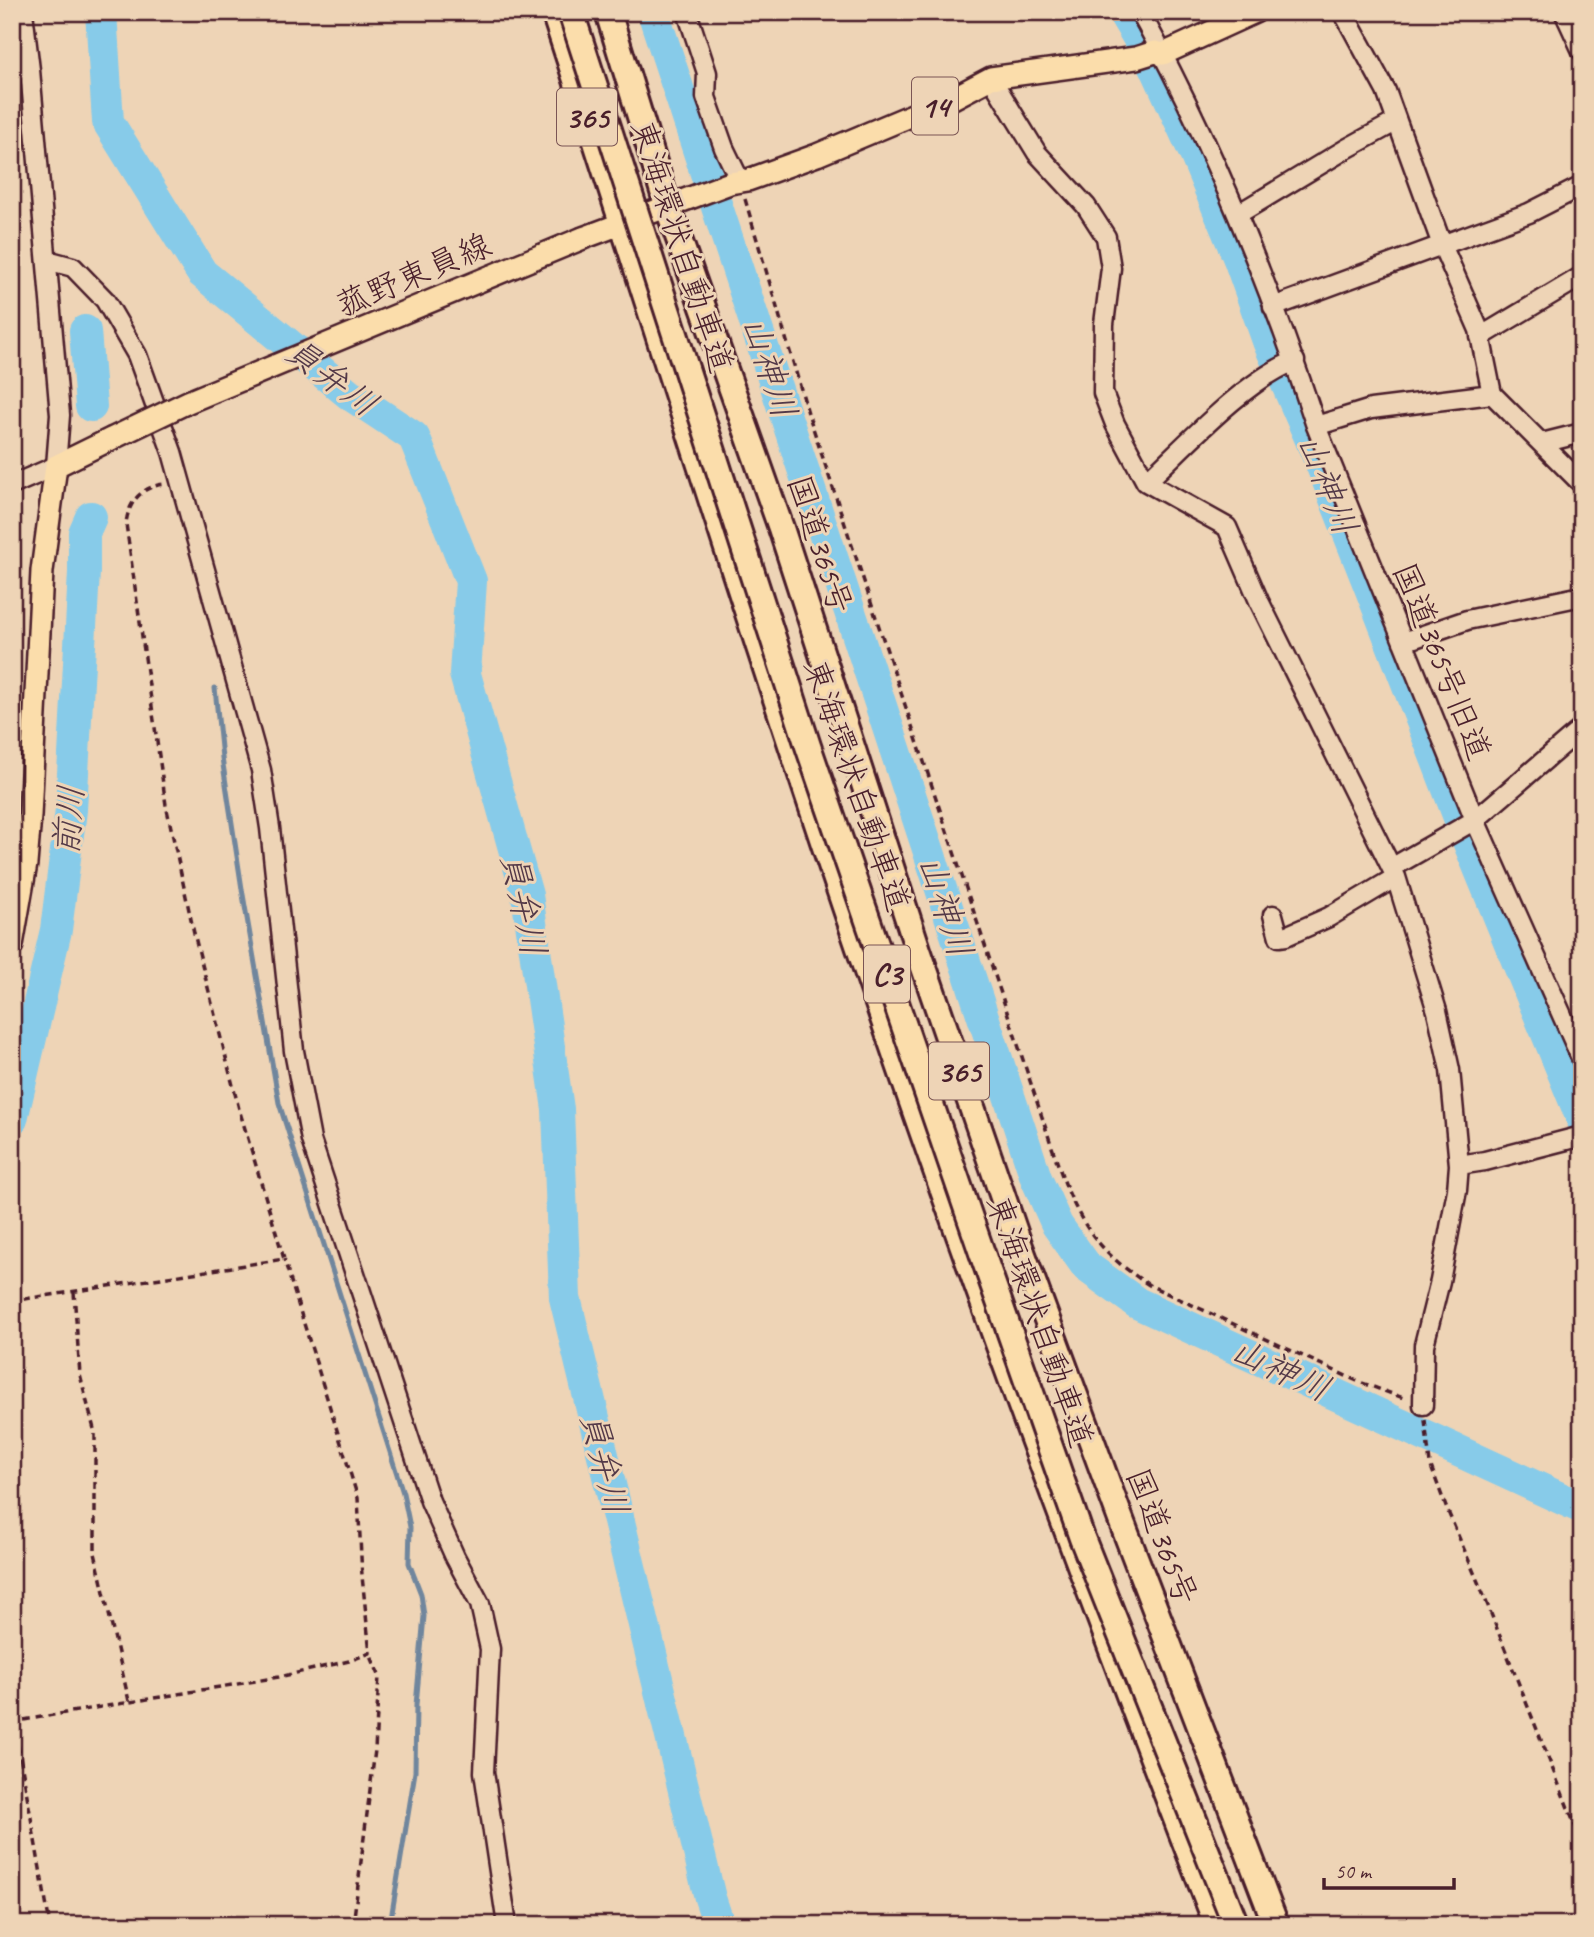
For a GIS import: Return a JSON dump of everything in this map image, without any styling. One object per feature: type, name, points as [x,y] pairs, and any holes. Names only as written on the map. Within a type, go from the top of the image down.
[{"type":"highway","name":"365","points":[[554,12],[872,988],[1065,1532],[1217,1925]]},
{"type":"highway","name":"東海環状自動車道","points":[[571,12],[808,746],[982,1253],[1082,1538],[1236,1925]]},
{"type":"highway","name":"国道365号","points":[[608,12],[676,204],[918,950],[1018,1241],[1276,1925]]},
{"type":"main road","name":"菰野東員線","points":[[57,466],[188,402],[621,222],[830,150],[953,98],[991,78],[1151,55],[1255,12]]},
{"type":"main road","points":[[12,945],[24,877],[30,816],[42,571],[57,466]]},
{"type":"street","points":[[12,485],[57,466],[60,415],[23,12]]},
{"type":"street","points":[[687,12],[707,74],[706,97],[735,182]]},
{"type":"street","name":"国道365号旧道","points":[[1140,12],[1151,55],[1238,214],[1273,307],[1283,366],[1316,426],[1403,642],[1466,826],[1582,1060]]},
{"type":"street","points":[[1343,12],[1386,91],[1442,245],[1480,337],[1492,394],[1582,484]]},
{"type":"street","points":[[1564,12],[1582,51]]},
{"type":"street","points":[[12,47],[19,67],[30,70]]},
{"type":"street","points":[[991,78],[1037,153],[1086,206],[1106,237],[1111,268],[1104,324],[1102,393],[1115,424],[1146,482],[1227,527],[1259,601],[1394,872],[1437,1011],[1450,1070],[1459,1166],[1440,1281],[1424,1345],[1423,1408]]},
{"type":"street","points":[[1238,214],[1397,121]]},
{"type":"street","points":[[1273,307],[1529,213],[1582,186]]},
{"type":"street","points":[[47,260],[73,267],[105,300],[137,355],[173,452],[261,771],[270,828],[294,1051],[311,1140],[430,1501],[480,1604],[490,1649],[484,1772],[507,1925]]},
{"type":"street","points":[[1480,337],[1582,276]]},
{"type":"street","points":[[1146,482],[1217,416],[1283,366]]},
{"type":"street","points":[[1316,426],[1371,409],[1492,394]]},
{"type":"street","points":[[1542,443],[1582,433]]},
{"type":"street","points":[[1403,642],[1467,620],[1582,596]]},
{"type":"street","points":[[1273,915],[1279,937],[1329,917],[1466,826],[1582,728]]},
{"type":"street","points":[[1459,1166],[1581,1136]]},
{"type":"path","points":[[735,182],[824,461],[1052,1147],[1068,1194],[1082,1223],[1100,1245],[1133,1275],[1149,1285],[1357,1381],[1423,1408],[1430,1464],[1582,1843]]},
{"type":"path","points":[[181,482],[153,485],[132,501],[127,510],[126,524],[169,818],[194,933],[239,1109],[358,1499],[369,1653],[379,1675],[375,1750],[353,1925]]},
{"type":"path","points":[[12,1301],[284,1259]]},
{"type":"path","points":[[74,1292],[80,1375],[95,1433],[95,1553],[129,1702]]},
{"type":"path","points":[[50,1925],[13,1722],[279,1676],[349,1661],[369,1653]]},
{"type":"waterway","name":"員弁川","points":[[101,12],[108,122],[202,273],[349,394],[414,437],[471,581],[465,674],[527,895],[558,1109],[565,1298],[710,1898],[719,1925]]},
{"type":"waterway","name":"山神川","points":[[653,12],[1036,1178],[1057,1225],[1087,1267],[1137,1303],[1582,1508]]},
{"type":"waterway","name":"山神川","points":[[1123,12],[1155,66],[1239,259],[1268,341],[1318,456],[1470,846],[1582,1119]]},
{"type":"waterway","name":"前川","points":[[85,331],[91,406]]},
{"type":"waterway","name":"前川","points":[[12,1119],[56,930],[71,810],[84,533],[91,517]]},
{"type":"waterway","points":[[215,688],[222,758],[242,889],[279,1103],[403,1493],[410,1527],[409,1563],[421,1594],[424,1616],[416,1705],[415,1772],[390,1925]]}]
